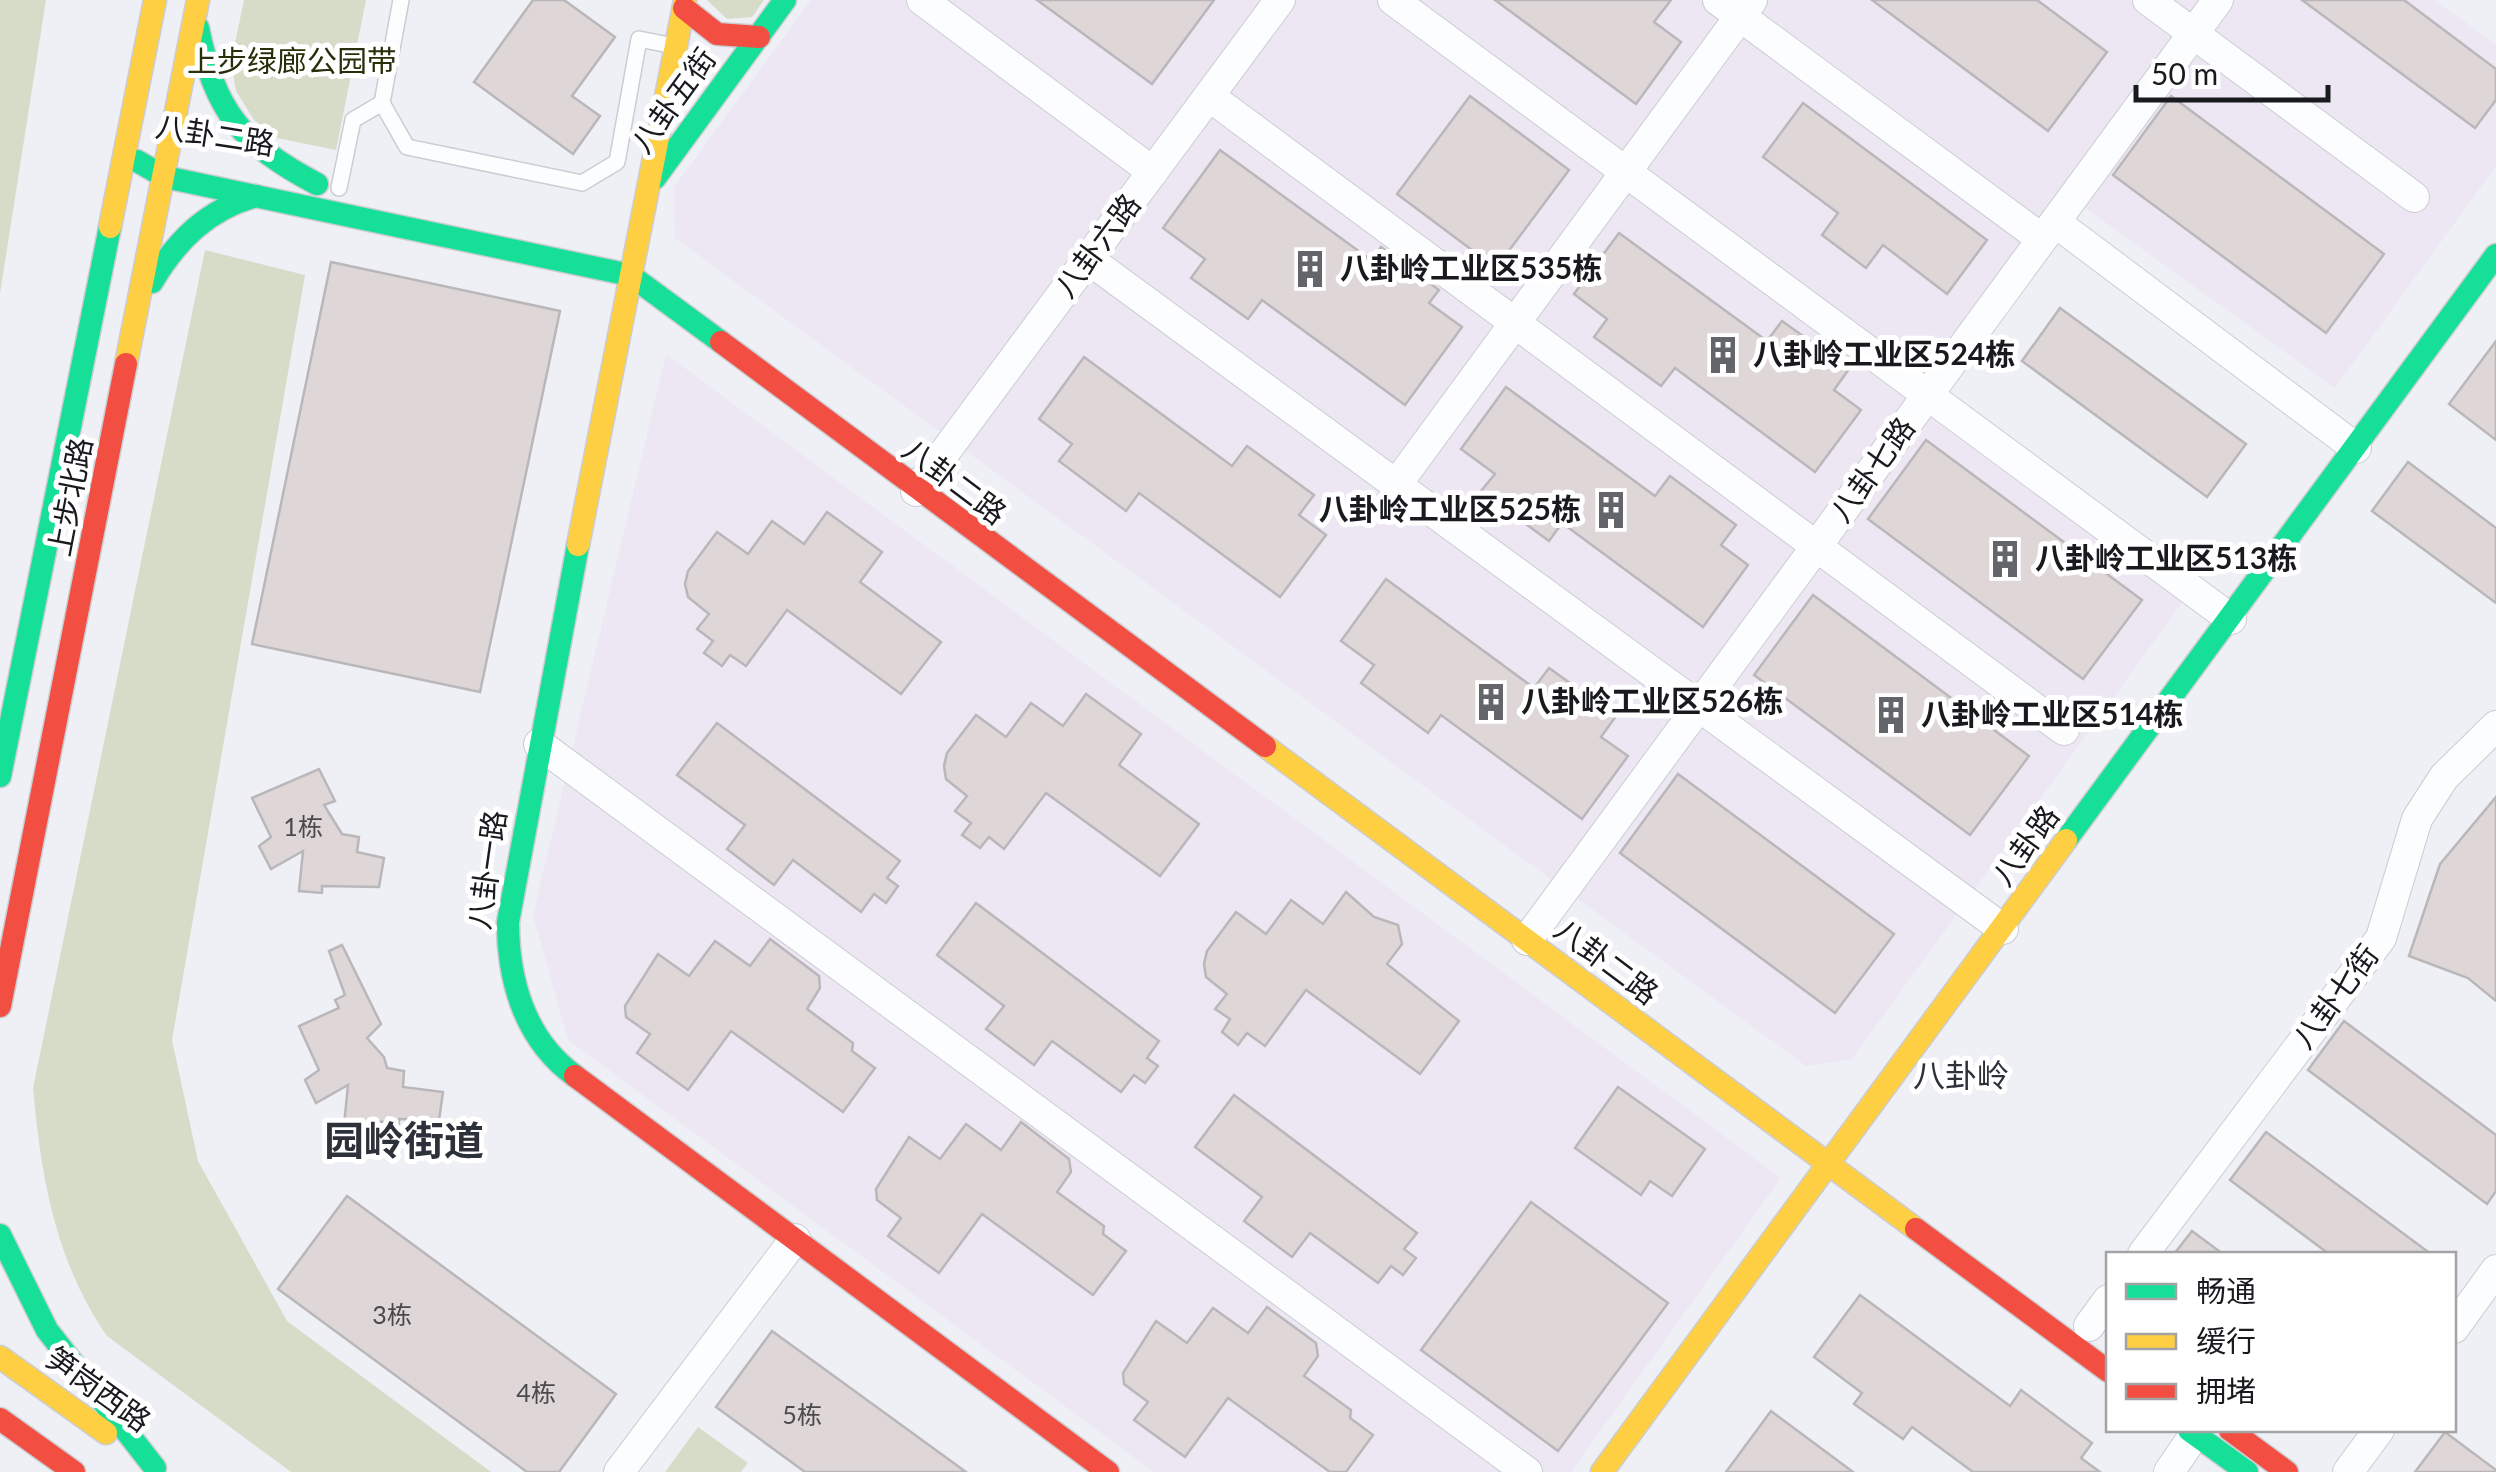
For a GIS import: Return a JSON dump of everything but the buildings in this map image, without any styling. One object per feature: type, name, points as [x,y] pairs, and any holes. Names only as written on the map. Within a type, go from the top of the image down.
[{"type":"street","name":"上步北路","points":[[0,776],[18,657],[155,0]]},
{"type":"street","name":"八卦五街","points":[[647,190],[786,0]]},
{"type":"street","points":[[922,0],[1153,172]]},
{"type":"street","name":"八卦六路","points":[[924,481],[1280,0]]},
{"type":"street","points":[[1392,0],[2231,618]]},
{"type":"street","points":[[2148,0],[2414,197]]},
{"type":"street","name":"八卦七路","points":[[1538,925],[2218,0]]},
{"type":"street","points":[[684,4],[700,26],[719,37],[738,41],[759,37]]},
{"type":"street","name":"八卦一路","points":[[684,4],[509,896],[506,936],[510,977],[520,1010],[562,1067],[1108,1472]]},
{"type":"street","points":[[1396,485],[1625,171],[1737,5],[2356,448]]},
{"type":"street","name":"上步北路","points":[[0,1006],[197,8]]},
{"type":"street","points":[[197,8],[210,76],[242,137],[272,160],[338,188]]},
{"type":"street","points":[[1209,96],[2064,730]]},
{"type":"street","name":"八卦二路","points":[[125,154],[170,153],[198,159]]},
{"type":"street","name":"八卦二路","points":[[125,154],[165,177],[630,275],[1253,707]]},
{"type":"street","name":"八卦二路","points":[[250,170],[338,188]]},
{"type":"street","points":[[141,302],[172,252],[201,221],[234,200],[256,196]]},
{"type":"street","name":"八卦二路","points":[[606,243],[635,250],[924,481],[1538,925],[1828,1167],[2106,1370]]},
{"type":"street","name":"八卦路","points":[[1602,1472],[1828,1167],[1853,1151],[2003,929],[2496,254]]},
{"type":"street","points":[[1088,259],[2003,929]]},
{"type":"street","name":"八卦七街","points":[[2145,1252],[2381,938],[2417,819],[2444,777],[2496,726]]},
{"type":"street","points":[[539,744],[1527,1472]]},
{"type":"street","points":[[1853,1151],[1967,1236]]},
{"type":"street","points":[[0,1235],[17,1284],[40,1325],[158,1470]]},
{"type":"street","points":[[619,1472],[795,1239]]},
{"type":"street","points":[[2456,1325],[2496,1270]]},
{"type":"street","points":[[2090,1328],[2106,1303]]},
{"type":"street","name":"笋岗西路","points":[[0,1356],[158,1470]]},
{"type":"street","points":[[0,1419],[60,1469]]},
{"type":"street","points":[[60,1469],[90,1422]]},
{"type":"street","points":[[2169,1472],[2192,1432],[2247,1472]]},
{"type":"street","points":[[2232,1432],[2287,1472]]},
{"type":"street","points":[[2348,1472],[2378,1432]]},
{"type":"street","points":[[20,1466],[60,1469]]},
{"type":"lane","points":[[401,0],[382,103],[407,147],[582,183],[617,162],[639,39],[676,46]]},
{"type":"lane","points":[[338,188],[353,120],[382,103]]},
{"type":"shaded area","points":[[811,0],[2435,0],[2496,45],[2496,166],[2335,388],[2081,205],[1946,398],[2197,582],[1852,1059],[1806,1066],[675,238],[674,187]]},
{"type":"shaded area","points":[[666,354],[1781,1178],[1571,1472],[1154,1472],[568,1040],[533,915]]},
{"type":"green space","points":[[0,0],[46,0],[0,294]]},
{"type":"green space","name":"上步绿廊公园带","points":[[244,0],[366,0],[336,150],[277,138],[254,120],[236,91],[231,62]]},
{"type":"green space","points":[[707,0],[764,0],[752,17],[727,19]]},
{"type":"green space","points":[[205,250],[305,275],[172,1040],[198,1161],[287,1321],[491,1472],[291,1472],[107,1336],[75,1278],[46,1185],[33,1088]]},
{"type":"green space","points":[[698,1427],[748,1463],[741,1472],[665,1472]]},
{"type":"traffic: fast","points":[[655,178],[785,0]]},
{"type":"traffic: fast","points":[[198,28],[213,82],[236,122],[269,155],[317,184]]},
{"type":"traffic: fast","points":[[137,161],[165,177],[630,275],[721,342]]},
{"type":"traffic: fast","points":[[152,282],[195,228],[223,209],[256,196]]},
{"type":"traffic: fast","points":[[0,776],[110,227]]},
{"type":"traffic: fast","points":[[2066,840],[2496,255]]},
{"type":"traffic: fast","points":[[575,1076],[543,1045],[523,1008],[511,966],[508,922],[578,545]]},
{"type":"traffic: fast","points":[[0,1235],[47,1330],[155,1468]]},
{"type":"traffic: fast","points":[[2192,1432],[2247,1472]]},
{"type":"traffic: slow","points":[[110,227],[155,0]]},
{"type":"traffic: slow","points":[[126,364],[198,0]]},
{"type":"traffic: slow","points":[[578,545],[685,0]]},
{"type":"traffic: slow","points":[[1265,746],[1916,1229]]},
{"type":"traffic: slow","points":[[1602,1472],[2066,840]]},
{"type":"traffic: slow","points":[[0,1357],[106,1433]]},
{"type":"traffic: jam","points":[[684,8],[717,34],[759,37]]},
{"type":"traffic: jam","points":[[721,342],[1265,746]]},
{"type":"traffic: jam","points":[[0,1006],[126,364]]},
{"type":"traffic: jam","points":[[575,1076],[1108,1472]]},
{"type":"traffic: jam","points":[[1916,1229],[2106,1370]]},
{"type":"traffic: jam","points":[[0,1419],[74,1472]]},
{"type":"traffic: jam","points":[[2233,1432],[2287,1472]]},
{"type":"place","name":"八卦岭工业区535栋","points":[[1310,269]]},
{"type":"place","name":"八卦岭工业区524栋","points":[[1723,355]]},
{"type":"place","name":"八卦岭工业区525栋","points":[[1611,510]]},
{"type":"place","name":"八卦岭工业区513栋","points":[[2005,559]]},
{"type":"place","name":"八卦岭工业区526栋","points":[[1491,702]]},
{"type":"place","name":"八卦岭工业区514栋","points":[[1891,715]]},
{"type":"district","name":"八卦岭","points":[[1961,1076]]},
{"type":"district","name":"园岭街道","points":[[404,1141]]}]
